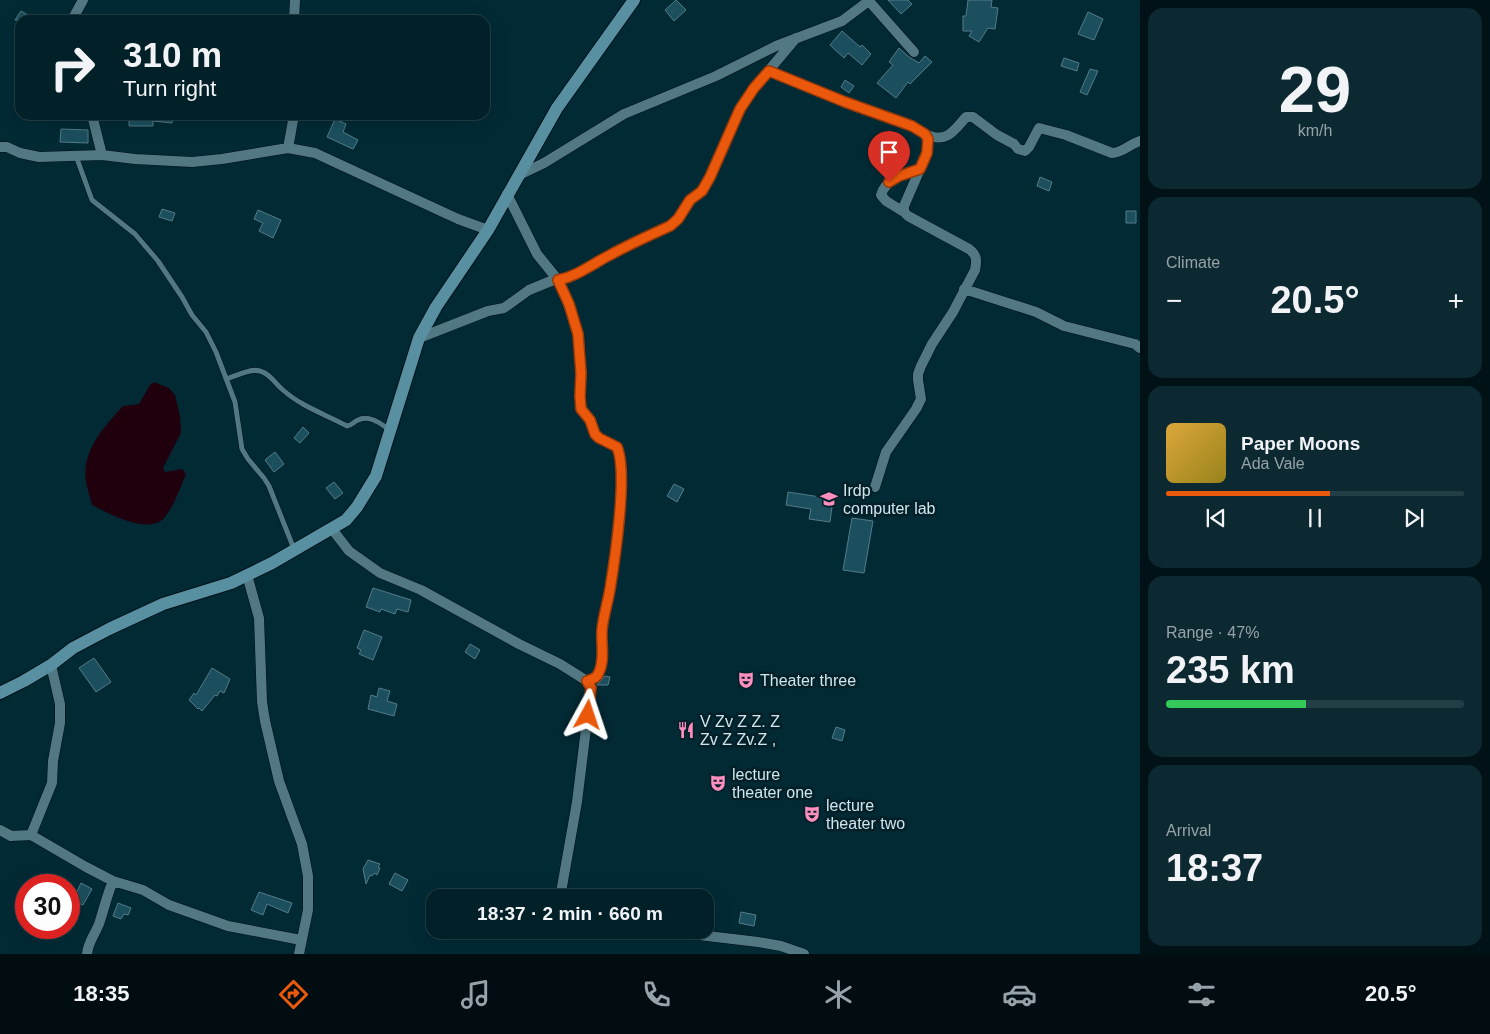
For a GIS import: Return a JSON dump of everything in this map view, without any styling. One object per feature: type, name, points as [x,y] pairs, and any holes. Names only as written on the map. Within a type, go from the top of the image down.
[{"type":"street","points":[[74,15],[82,0]]},
{"type":"street","points":[[294,15],[295,0]]},
{"type":"street","points":[[0,693],[24,681],[88,641],[156,607],[231,583],[272,564],[346,520],[358,507],[376,476],[419,338],[436,307],[488,230],[556,108],[634,0]]},
{"type":"street","points":[[519,176],[544,163],[624,114],[716,76],[776,46],[842,22],[869,0],[914,52]]},
{"type":"street","points":[[419,338],[488,311],[504,308],[529,290],[551,281],[569,278],[608,256],[670,226],[678,219],[690,200],[702,191],[740,109],[754,88],[796,38]]},
{"type":"street","points":[[769,71],[912,126],[932,137],[950,135],[966,117],[973,116],[997,135],[1014,144],[1018,149],[1025,151],[1039,128],[1066,135],[1112,153],[1120,152],[1140,141]]},
{"type":"street","points":[[93,120],[102,155]]},
{"type":"street","points":[[288,148],[293,120]]},
{"type":"street","points":[[904,212],[904,206],[927,153],[928,139],[925,134]]},
{"type":"street","points":[[0,147],[7,147],[20,153],[39,157],[102,155],[192,162],[288,148],[315,153],[458,219],[488,230]]},
{"type":"street","points":[[875,487],[886,452],[921,399],[918,380],[921,366],[932,344],[953,312],[974,270],[976,262],[975,254],[970,249],[908,216],[881,196],[883,189],[889,182],[899,176],[920,169]]},
{"type":"street","points":[[507,194],[538,254],[558,280],[569,304],[578,334],[581,409],[590,420],[595,434],[617,447],[620,454],[622,468],[618,521],[611,588],[602,629],[601,662],[599,672],[595,678],[587,681]]},
{"type":"street","points":[[964,289],[1036,312],[1064,326],[1135,344],[1140,348]]},
{"type":"street","points":[[332,529],[349,550],[380,573],[421,590],[519,644],[560,664],[587,681],[591,688],[587,729],[577,802],[562,889]]},
{"type":"street","points":[[247,574],[259,618],[262,702],[265,721],[279,781],[302,844],[308,876],[308,910],[299,954]]},
{"type":"street","points":[[31,835],[52,783],[53,761],[60,723],[60,704],[51,665]]},
{"type":"street","points":[[0,830],[11,836],[31,835],[113,881],[143,890],[169,905],[228,926],[302,940]]},
{"type":"street","points":[[87,954],[88,945],[98,925],[113,881]]},
{"type":"street","points":[[714,938],[781,946],[804,954]]},
{"type":"lane","points":[[76,156],[92,200],[135,234],[158,261],[192,315],[206,332],[216,352],[235,402],[242,449],[269,486],[295,550]]},
{"type":"lane","points":[[226,379],[253,370],[259,371],[271,377],[282,390],[298,402],[347,426],[352,425],[357,420],[370,418],[390,430]]},
{"type":"shaded area","points":[[154,382],[169,388],[175,395],[180,416],[181,433],[163,468],[165,472],[182,469],[186,474],[165,517],[158,522],[140,524],[129,522],[92,505],[85,471],[90,450],[95,440],[123,406],[139,404],[150,385]]},
{"type":"building","points":[[676,0],[686,10],[674,21],[665,10]]},
{"type":"building","points":[[888,0],[908,0],[912,4],[901,14]]},
{"type":"building","points":[[968,0],[992,0],[991,7],[998,8],[995,29],[988,28],[979,42],[969,36],[972,31],[963,31],[963,16],[966,16]]},
{"type":"building","points":[[21,11],[28,15],[18,15]]},
{"type":"building","points":[[1088,12],[1103,19],[1094,40],[1078,34]]},
{"type":"building","points":[[842,31],[871,54],[862,65],[848,53],[844,58],[830,45]]},
{"type":"building","points":[[899,48],[919,63],[925,56],[932,62],[910,84],[908,82],[896,98],[877,83],[893,65],[889,62]]},
{"type":"building","points":[[1064,58],[1079,63],[1077,71],[1061,66]]},
{"type":"building","points":[[1090,69],[1098,71],[1087,95],[1080,92]]},
{"type":"building","points":[[845,80],[854,86],[849,93],[841,87]]},
{"type":"building","points":[[129,120],[172,120],[172,123],[153,121],[153,126],[129,126]]},
{"type":"building","points":[[335,120],[337,120],[346,124],[343,132],[358,140],[353,149],[327,137]]},
{"type":"building","points":[[61,129],[88,130],[88,143],[60,142]]},
{"type":"building","points":[[1040,177],[1052,182],[1049,191],[1037,186]]},
{"type":"building","points":[[162,209],[175,213],[172,221],[159,217]]},
{"type":"building","points":[[258,210],[281,220],[273,238],[259,231],[263,223],[254,219]]},
{"type":"building","points":[[1126,211],[1136,211],[1136,223],[1126,223]]},
{"type":"building","points":[[303,427],[309,433],[300,443],[294,438]]},
{"type":"building","points":[[275,452],[284,464],[274,472],[265,460]]},
{"type":"building","points":[[334,482],[343,493],[335,499],[326,488]]},
{"type":"building","points":[[674,484],[684,489],[677,502],[667,496]]},
{"type":"building","points":[[788,492],[833,499],[830,522],[809,519],[811,509],[786,505]]},
{"type":"building","points":[[852,518],[873,521],[864,573],[843,570]]},
{"type":"building","points":[[373,588],[411,600],[408,612],[397,609],[395,614],[381,609],[380,612],[366,607]]},
{"type":"building","points":[[364,630],[382,637],[373,660],[359,654],[361,650],[357,648]]},
{"type":"building","points":[[470,644],[480,650],[475,659],[465,652]]},
{"type":"building","points":[[94,658],[111,682],[96,692],[79,668]]},
{"type":"building","points":[[212,668],[230,679],[224,693],[220,691],[217,696],[215,695],[202,711],[189,700],[194,693],[196,695]]},
{"type":"building","points":[[605,676],[610,677],[608,685],[597,685]]},
{"type":"building","points":[[379,688],[390,691],[387,701],[397,704],[394,716],[368,709],[371,695],[377,697]]},
{"type":"building","points":[[836,727],[845,730],[842,741],[832,738]]},
{"type":"building","points":[[368,860],[380,864],[378,867],[380,868],[377,875],[374,873],[372,876],[370,875],[366,884],[363,869]]},
{"type":"building","points":[[395,873],[408,880],[402,891],[389,884]]},
{"type":"building","points":[[81,883],[92,889],[83,905],[80,904]]},
{"type":"building","points":[[259,892],[292,903],[288,913],[267,904],[263,915],[251,910]]},
{"type":"building","points":[[118,903],[131,908],[128,915],[124,914],[121,919],[113,916]]},
{"type":"building","points":[[741,912],[756,915],[754,926],[739,923]]},
{"type":"place","name":"Irdp computer lab","points":[[829,499]]},
{"type":"place","name":"Theater three","points":[[746,680]]},
{"type":"place","name":"V Zv Z Z. Z Zv Z Zv.Z ,","points":[[686,730]]},
{"type":"place","name":"lecture theater one","points":[[718,783]]},
{"type":"place","name":"lecture theater two","points":[[812,814]]},
{"type":"route","points":[[588,715],[591,688],[587,681],[595,678],[599,672],[601,662],[602,629],[611,588],[622,468],[617,447],[595,434],[590,420],[581,409],[578,334],[569,304],[558,280],[569,278],[608,256],[670,226],[678,219],[690,200],[702,191],[740,109],[754,88],[769,71],[845,102],[912,126],[925,134],[928,139],[927,153],[920,169],[899,176],[889,182]]}]
